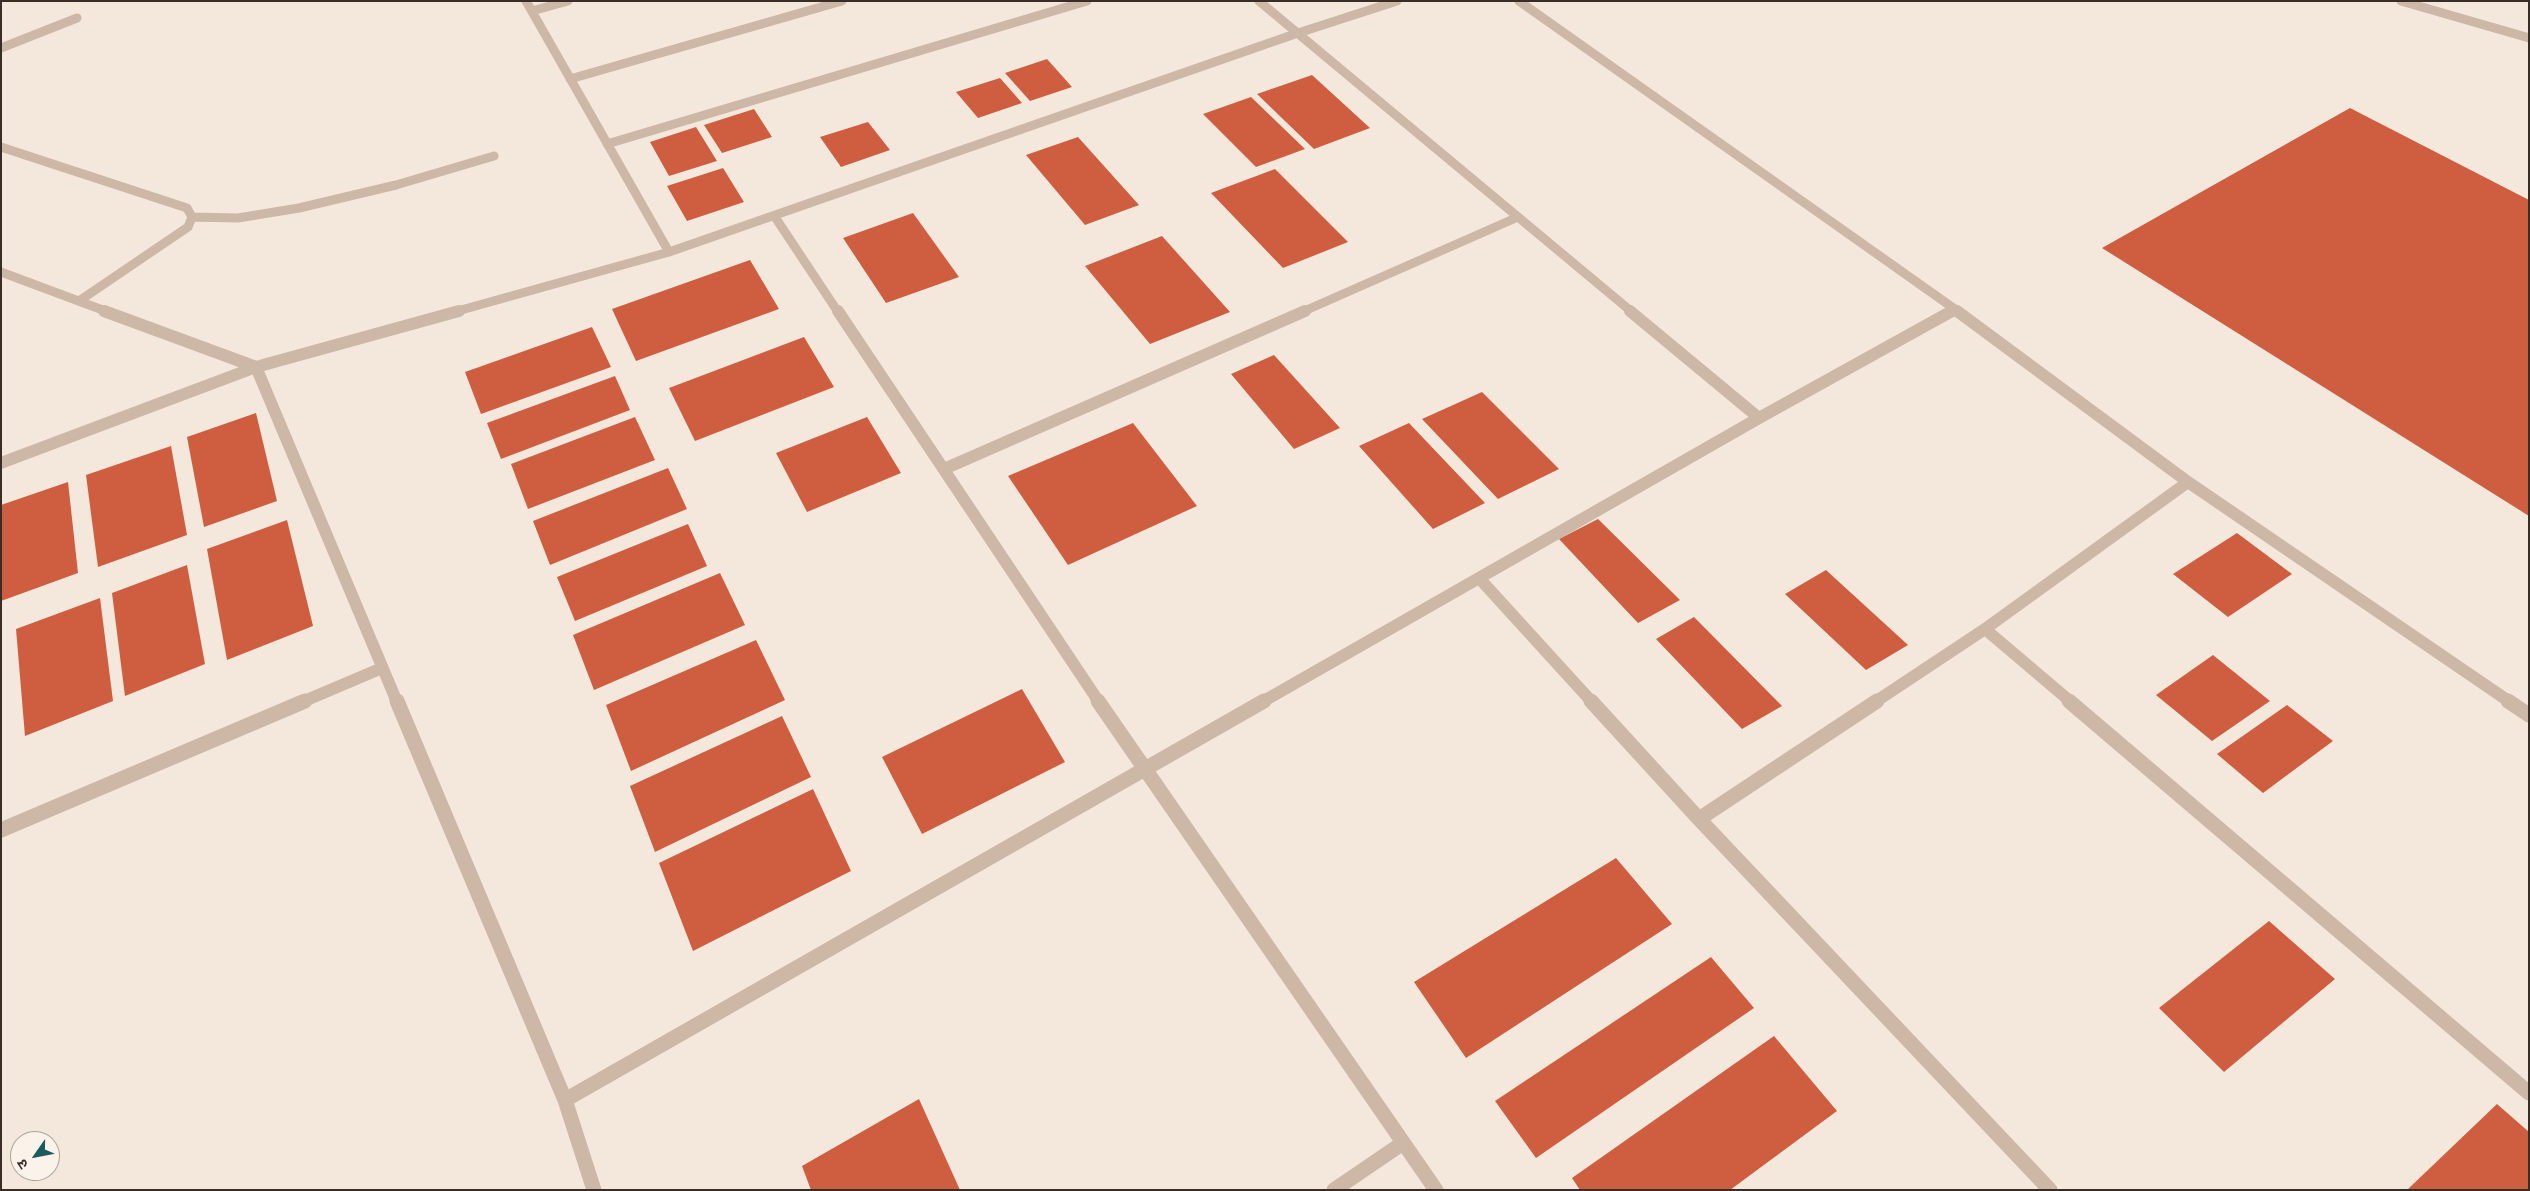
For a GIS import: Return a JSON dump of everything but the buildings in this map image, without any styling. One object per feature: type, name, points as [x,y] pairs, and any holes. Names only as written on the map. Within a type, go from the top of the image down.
[{"type":"street","points":[[526,1],[669,252]]},
{"type":"street","points":[[532,11],[568,1]]},
{"type":"street","points":[[570,78],[842,1]]},
{"type":"street","points":[[1259,1],[1295,34],[1759,418]]},
{"type":"street","points":[[1,463],[256,367],[669,252],[775,217],[1295,34],[1396,1]]},
{"type":"street","points":[[1519,1],[1955,308],[2188,482],[2529,715]]},
{"type":"street","points":[[2401,1],[2529,38]]},
{"type":"street","points":[[607,144],[1083,2]]},
{"type":"street","points":[[1,48],[77,18]]},
{"type":"street","points":[[1,147],[187,208],[192,217]]},
{"type":"street","points":[[192,217],[238,218],[299,208],[396,185],[494,156]]},
{"type":"street","points":[[79,301],[188,227],[192,217]]},
{"type":"street","points":[[775,217],[1144,769],[1436,1190]]},
{"type":"street","points":[[944,469],[1518,217]]},
{"type":"street","points":[[1,272],[256,367],[565,1100],[594,1190]]},
{"type":"street","points":[[565,1100],[1955,308]]},
{"type":"street","points":[[1699,819],[1985,629],[2188,482]]},
{"type":"street","points":[[1479,578],[1699,819],[2050,1190]]},
{"type":"street","points":[[1985,629],[2529,1093]]},
{"type":"street","points":[[1,830],[382,668]]},
{"type":"street","points":[[1334,1190],[1404,1142]]}]
